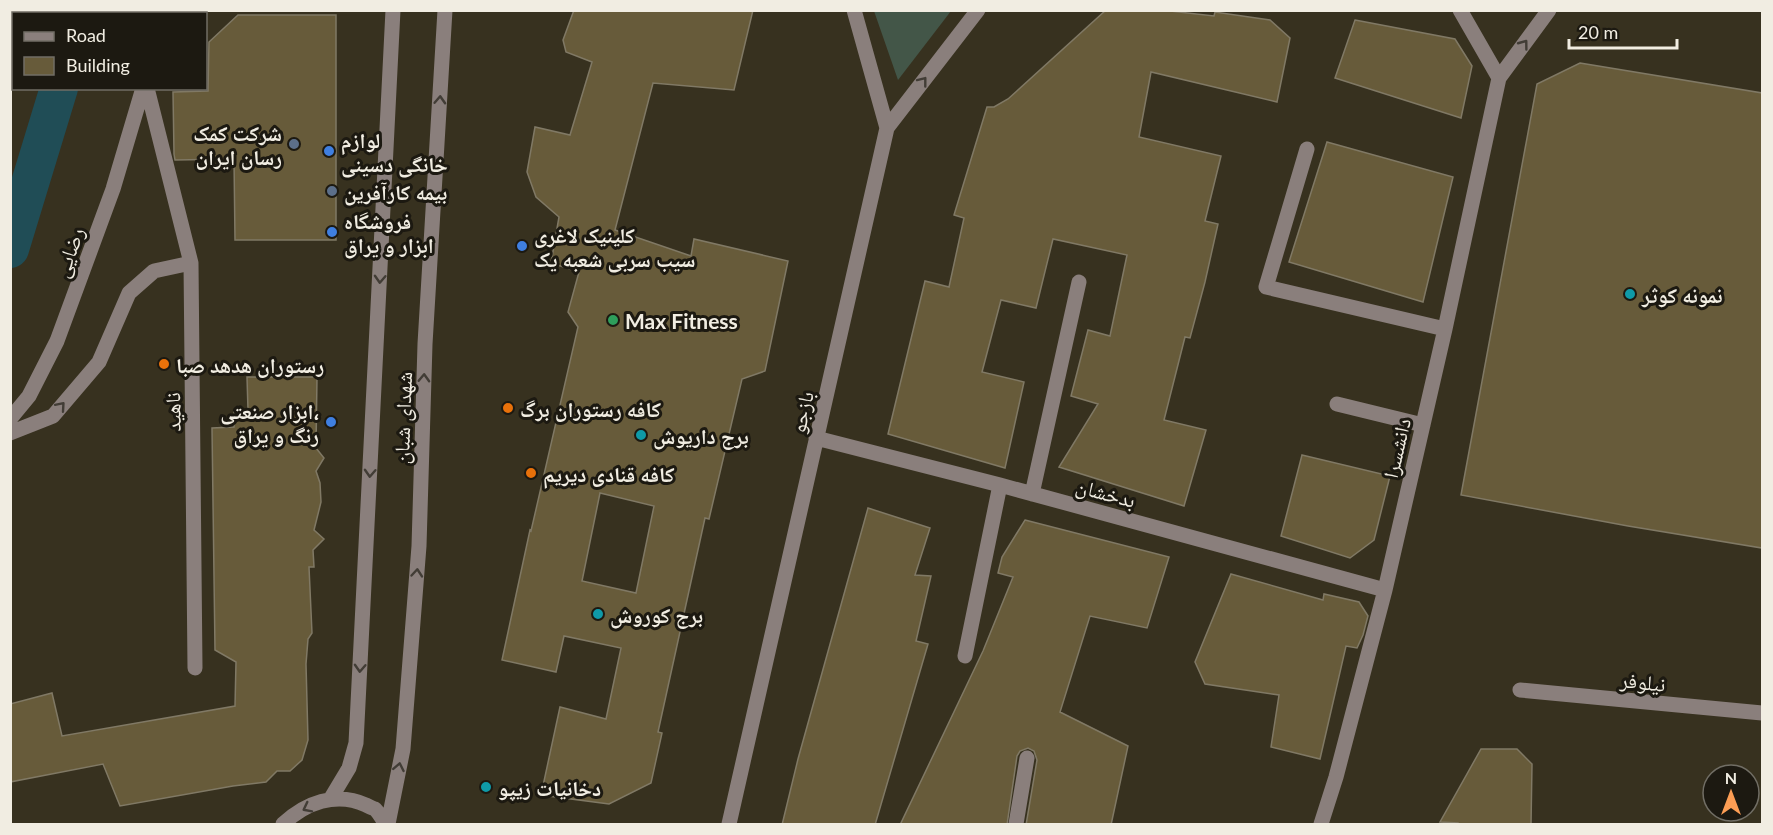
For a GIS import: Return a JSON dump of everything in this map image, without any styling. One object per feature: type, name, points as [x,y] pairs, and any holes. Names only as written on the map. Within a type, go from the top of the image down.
[{"type":"street","name":"شهدای شبان","points":[[331,798],[350,768],[356,743],[393,10]]},
{"type":"street","name":"شهدای شبان","points":[[387,825],[403,749],[419,546],[425,344],[444,10]]},
{"type":"street","name":"بازجو","points":[[729,825],[887,128],[854,10]]},
{"type":"street","points":[[887,128],[978,10]]},
{"type":"street","points":[[1460,10],[1499,78]]},
{"type":"street","name":"دانشسرا","points":[[1321,825],[1336,777],[1384,590],[1445,329],[1499,78],[1549,10]]},
{"type":"street","name":"رضایی","points":[[10,419],[29,396],[57,341],[113,189],[142,90]]},
{"type":"street","name":"ناهید","points":[[148,90],[191,263],[195,668]]},
{"type":"street","points":[[1307,149],[1266,287],[1445,329]]},
{"type":"street","points":[[10,433],[53,416],[99,362],[129,293],[154,271],[191,263]]},
{"type":"street","points":[[1032,494],[1079,282]]},
{"type":"street","points":[[1337,404],[1423,425]]},
{"type":"street","name":"بدخشان","points":[[816,438],[1000,485],[1384,590]]},
{"type":"street","points":[[965,656],[1000,485]]},
{"type":"street","name":"نیلوفر","points":[[1520,690],[1762,713]]},
{"type":"street","points":[[1016,825],[1027,758]]},
{"type":"street","points":[[283,825],[289,818],[309,806],[331,798],[353,799],[374,809],[387,825]]},
{"type":"green space","points":[[874,10],[951,11],[898,80]]},
{"type":"building","points":[[574,10],[753,10],[734,90],[653,83],[615,230],[691,256],[694,239],[788,261],[765,371],[742,379],[709,519],[705,518],[658,732],[662,733],[651,783],[609,804],[541,795],[560,707],[606,719],[621,648],[564,636],[556,672],[502,660],[578,327],[568,312],[579,272],[551,263],[559,217],[536,197],[527,172],[535,127],[570,135],[592,62],[566,52],[563,40]],"holes":[[[600,493],[654,506],[636,593],[582,581]]]},
{"type":"building","points":[[1106,10],[1161,10],[1214,16],[1215,12],[1270,20],[1290,38],[1277,102],[1151,72],[1139,137],[1221,156],[1205,221],[1218,224],[1190,338],[1185,337],[1164,420],[1206,430],[1184,506],[1059,467],[1098,404],[1071,396],[1088,330],[1110,336],[1127,255],[1053,239],[1036,308],[1001,300],[982,372],[1024,382],[1005,468],[888,434],[925,281],[949,287],[964,218],[954,215],[987,107],[994,107],[1008,99]]},
{"type":"building","points":[[238,15],[336,15],[336,240],[235,240],[234,159],[175,160],[173,92],[208,91],[209,42]]},
{"type":"building","points":[[1355,20],[1455,39],[1472,66],[1461,118],[1335,78]]},
{"type":"building","name":"نمونه کوثر","points":[[1580,63],[1762,93],[1762,548],[1461,495],[1537,84]]},
{"type":"building","points":[[1327,142],[1453,177],[1423,302],[1289,262]]},
{"type":"building","points":[[247,377],[317,377],[316,448],[324,458],[316,471],[320,483],[321,502],[314,530],[324,539],[313,550],[314,567],[309,567],[312,633],[308,639],[306,664],[308,740],[302,760],[290,771],[277,771],[266,782],[120,806],[103,764],[10,782],[10,704],[52,693],[62,736],[235,706],[236,662],[215,650],[212,428],[234,427],[234,410],[248,410]]},
{"type":"building","points":[[1302,455],[1390,476],[1374,540],[1350,558],[1281,536]]},
{"type":"building","points":[[868,508],[930,528],[915,575],[931,576],[916,641],[928,644],[875,825],[782,825],[798,759]]},
{"type":"building","points":[[1025,520],[1169,557],[1147,628],[1090,616],[1060,712],[1128,746],[1111,825],[1026,825],[1037,760],[1034,751],[1028,748],[1020,751],[1017,756],[1007,825],[900,825],[983,651],[1013,577],[998,573],[1002,557]]},
{"type":"building","points":[[1231,574],[1323,600],[1324,594],[1359,602],[1368,616],[1357,648],[1346,646],[1320,759],[1271,747],[1279,695],[1205,684],[1195,662]]},
{"type":"building","points":[[1481,749],[1517,749],[1532,764],[1531,825],[1458,825],[1458,823],[1440,822]]},
{"type":"waterway","points":[[10,249],[58,90]]},
{"type":"place","name":"شرکت کمک رسان ایران","points":[[294,144]]},
{"type":"place","name":"لوازم خانگی دسینی","points":[[329,151]]},
{"type":"place","name":"بیمه کارآفرین","points":[[332,191]]},
{"type":"place","name":"فروشگاه ابزار و یراق","points":[[332,232]]},
{"type":"place","name":"کلینیک لاغری سیب سربی شعبه یک","points":[[522,246]]},
{"type":"place","name":"نمونه کوثر","points":[[1630,294]]},
{"type":"place","name":"Max Fitness","points":[[613,320]]},
{"type":"place","name":"رستوران هدهد صبا","points":[[164,364]]},
{"type":"place","name":"کافه رستوران برگ","points":[[508,408]]},
{"type":"place","name":"ابزار صنعتی، رنگ و یراق","points":[[331,422]]},
{"type":"place","name":"برج داریوش","points":[[641,435]]},
{"type":"place","name":"کافه قنادی دیریم","points":[[531,473]]},
{"type":"place","name":"برج کوروش","points":[[598,614]]},
{"type":"place","name":"دخانیات زیپو","points":[[486,787]]}]
